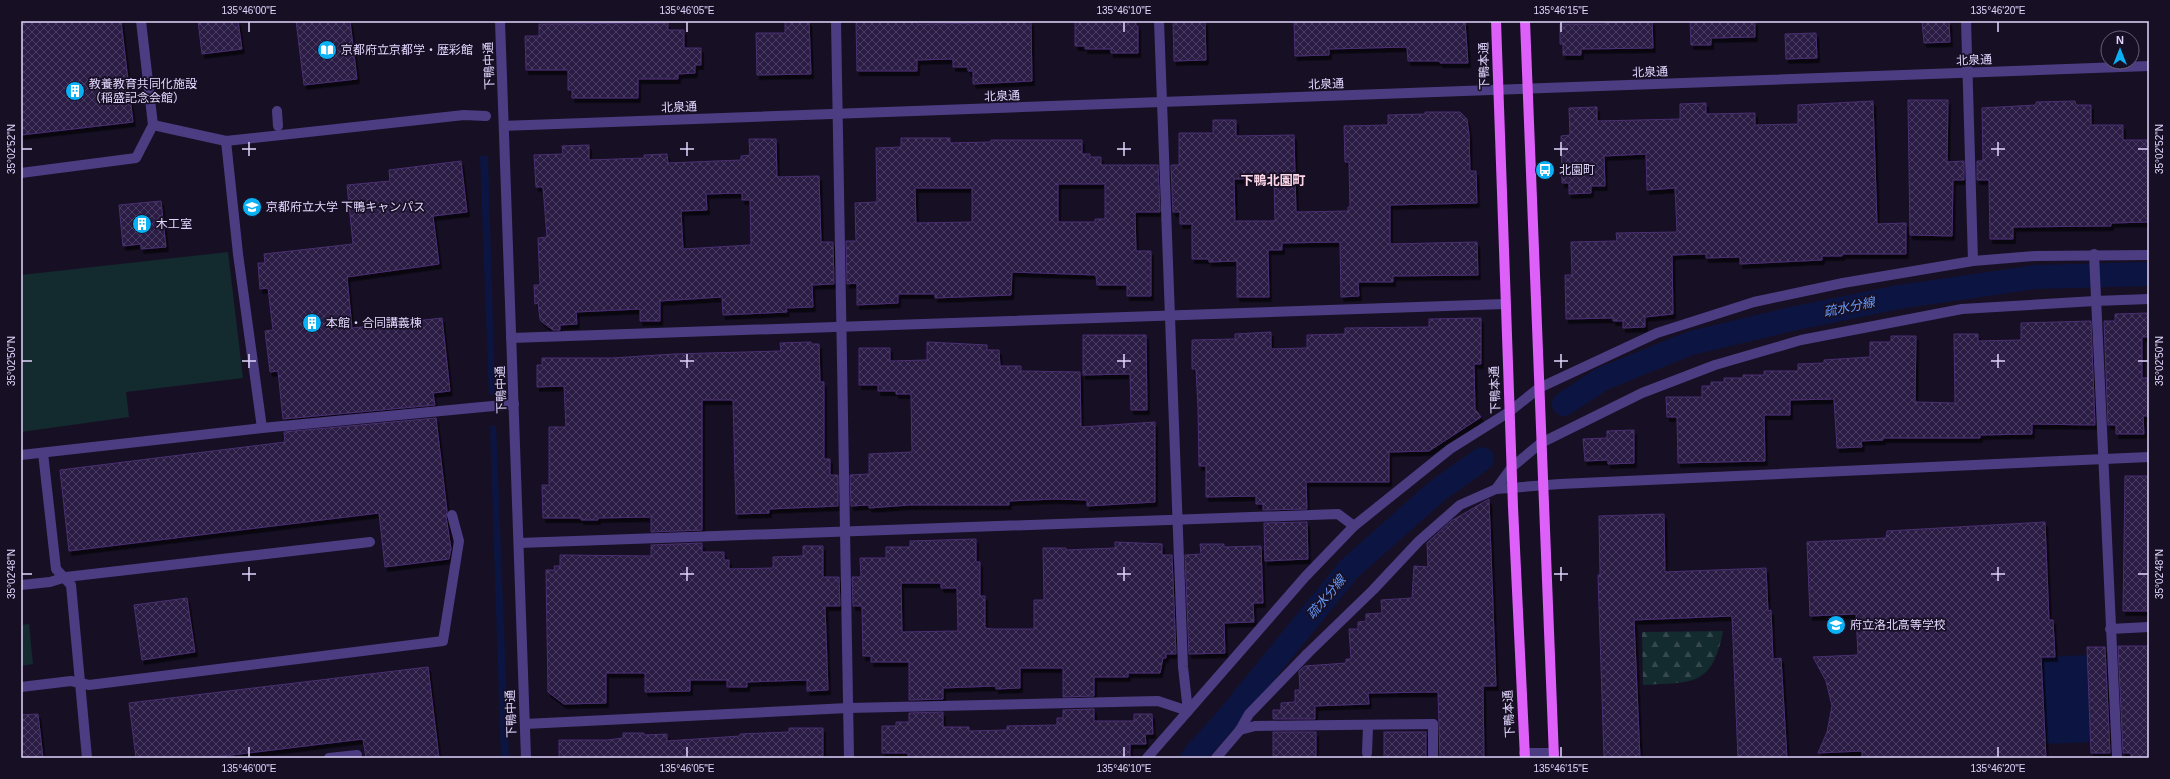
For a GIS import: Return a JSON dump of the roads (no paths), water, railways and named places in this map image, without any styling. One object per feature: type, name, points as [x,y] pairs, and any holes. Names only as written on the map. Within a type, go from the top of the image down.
[{"type":"main road","name":"下鴨本通","points":[[1496,21],[1497,90],[1509,412],[1524,756]]},
{"type":"main road","points":[[1525,21],[1554,756]]},
{"type":"street","points":[[21,173],[136,158],[153,125],[141,21]]},
{"type":"street","name":"下鴨中通","points":[[500,21],[526,758]]},
{"type":"street","points":[[836,21],[849,758]]},
{"type":"street","points":[[1159,21],[1172,315],[1183,667],[1188,711]]},
{"type":"street","points":[[1966,21],[1973,261]]},
{"type":"street","name":"北泉通","points":[[504,126],[2149,66]]},
{"type":"street","points":[[277,111],[278,126]]},
{"type":"street","points":[[153,125],[226,141],[464,115],[486,116]]},
{"type":"street","points":[[226,141],[238,254],[262,428]]},
{"type":"street","points":[[2094,254],[2102,459],[2117,758]]},
{"type":"street","points":[[1147,758],[1305,577],[1354,526],[1450,449],[1509,412],[1539,388],[1657,333],[1754,302],[1843,283],[1973,261],[2094,254],[2149,255]]},
{"type":"street","points":[[1496,489],[1512,467],[1541,443],[1642,393],[1715,365],[1801,340],[1962,309],[2149,299]]},
{"type":"street","points":[[511,338],[1505,304]]},
{"type":"street","points":[[21,455],[262,428],[514,404]]},
{"type":"street","points":[[43,453],[56,569],[66,577],[71,585],[87,758]]},
{"type":"street","points":[[1216,758],[1240,730],[1249,714],[1307,654],[1373,590],[1419,541],[1460,505],[1496,489],[1543,485],[2149,456]]},
{"type":"street","points":[[519,543],[1338,514],[1354,526]]},
{"type":"street","points":[[21,686],[71,682],[89,685],[443,641],[459,541],[452,515]]},
{"type":"street","points":[[21,585],[50,582],[66,577],[370,542]]},
{"type":"street","points":[[2110,629],[2149,627]]},
{"type":"street","points":[[524,724],[848,708],[1158,701],[1188,711]]},
{"type":"street","points":[[1240,730],[1255,726],[1368,726],[1433,724],[1434,758]]},
{"type":"street","points":[[1367,753],[1368,726]]},
{"type":"street","points":[[329,758],[357,755]]},
{"type":"street","points":[[1524,756],[1554,756]]},
{"type":"waterway","name":"疏水分線","points":[[1564,404],[1602,379],[1691,343],[1796,318],[1899,297],[2035,277],[2149,274]]},
{"type":"waterway","name":"疏水分線","points":[[1192,758],[1227,719],[1349,569],[1437,491],[1482,459]]},
{"type":"place","name":"京都府立京都学・歴彩館","points":[[327,50]]},
{"type":"place","name":"教養教育共同化施設 （稲盛記念会館）","points":[[75,91]]},
{"type":"place","name":"北園町","points":[[1545,170]]},
{"type":"place","name":"京都府立大学 下鴨キャンパス","points":[[252,207]]},
{"type":"place","name":"木工室","points":[[142,224]]},
{"type":"place","name":"本館・合同講義棟","points":[[312,323]]},
{"type":"place","name":"府立洛北高等学校","points":[[1836,625]]},
{"type":"district","name":"下鴨北園町","points":[[1273,180]]}]
